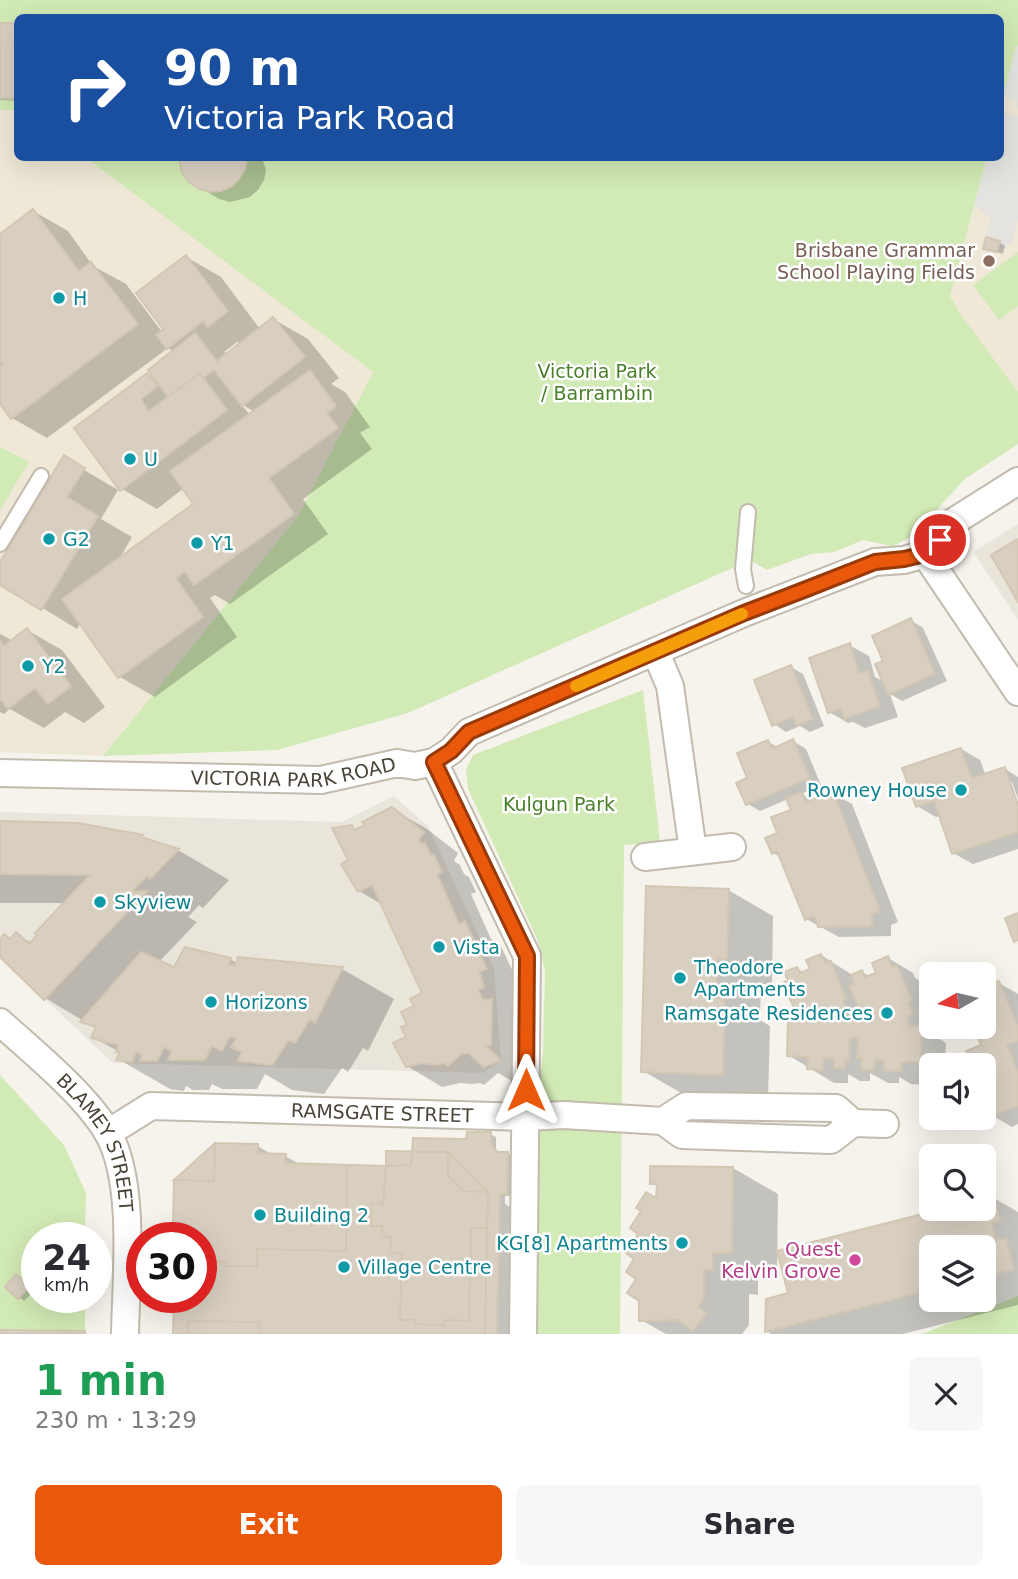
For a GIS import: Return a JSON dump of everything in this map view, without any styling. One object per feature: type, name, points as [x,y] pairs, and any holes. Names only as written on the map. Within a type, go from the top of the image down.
[{"type":"street","points":[[523,1334],[527,956],[434,762],[451,751],[469,732],[744,613],[875,562],[925,554],[953,522],[1018,481]]},
{"type":"street","points":[[925,554],[1018,692]]},
{"type":"street","points":[[656,653],[670,686],[693,851]]},
{"type":"street","name":"VICTORIA PARK ROAD","points":[[0,773],[321,780],[397,763],[415,766],[434,762]]},
{"type":"street","points":[[645,857],[732,846]]},
{"type":"street","name":"BLAMEY STREET","points":[[0,1022],[82,1101],[108,1133],[123,1172],[126,1195],[125,1334]]},
{"type":"street","name":"RAMSGATE STREET","points":[[108,1133],[151,1106],[564,1115],[663,1121],[681,1135],[831,1140],[853,1123],[885,1124]]},
{"type":"lane","points":[[0,544],[41,476]]},
{"type":"lane","points":[[746,586],[743,569],[748,512]]},
{"type":"shaded area","name":"Brisbane Grammar School Playing Fields","points":[[1018,40],[1018,415],[950,296],[986,161],[1004,161],[1004,93]]},
{"type":"shaded area","points":[[1018,46],[1018,110],[1015,100],[1004,96]]},
{"type":"shaded area","points":[[0,110],[14,110],[14,161],[90,161],[373,372],[298,516],[103,756],[0,752]]},
{"type":"shaded area","points":[[1004,114],[1018,116],[1018,220],[1012,242],[998,252],[983,249],[991,219],[974,205],[986,161],[1004,161]]},
{"type":"shaded area","points":[[1018,524],[1018,620],[973,552]]},
{"type":"shaded area","points":[[394,796],[428,826],[494,969],[501,1060],[483,1073],[113,1063],[0,957],[0,812],[342,822]]},
{"type":"green space","points":[[0,0],[1018,0],[1018,46],[1004,94],[1004,14],[14,14],[14,110],[0,110]]},
{"type":"green space","name":"Victoria Park / Barrambin","points":[[90,161],[986,161],[950,296],[1018,392],[1018,444],[965,479],[939,507],[927,528],[897,544],[892,546],[863,540],[834,552],[811,554],[767,570],[750,560],[408,713],[277,750],[103,756],[298,516],[373,372]]},
{"type":"green space","points":[[1018,252],[1018,306],[999,320],[973,285]]},
{"type":"green space","points":[[0,447],[29,462],[0,510]]},
{"type":"green space","name":"Kulgun Park","points":[[643,690],[660,842],[624,845],[620,1334],[535,1334],[537,1113],[543,1051],[545,971],[538,941],[468,789],[466,769],[473,755]]},
{"type":"green space","points":[[0,1075],[64,1145],[86,1193],[85,1222],[21,1222],[21,1313],[85,1313],[85,1331],[0,1330]]},
{"type":"green space","points":[[1018,1296],[1018,1334],[922,1334],[978,1312],[996,1312],[996,1305]]},
{"type":"building","points":[[0,23],[14,23],[14,99],[0,98]]},
{"type":"building","points":[[180,161],[246,161],[239,179],[231,187],[221,191],[209,192],[198,188],[182,173]]},
{"type":"building","name":"H","points":[[33,209],[79,271],[91,262],[138,324],[11,419],[0,404],[0,366],[3,364],[0,360],[0,234]]},
{"type":"building","points":[[986,237],[1000,241],[997,252],[983,249]]},
{"type":"building","points":[[186,255],[228,311],[208,327],[203,321],[167,349],[156,335],[163,329],[136,293]]},
{"type":"building","points":[[273,317],[305,357],[242,406],[214,370],[203,378],[200,373],[168,397],[148,370],[195,333],[217,361]]},
{"type":"building","name":"Y1","points":[[310,370],[336,406],[327,413],[338,428],[269,478],[294,514],[194,585],[185,572],[176,578],[203,617],[118,678],[62,599],[193,504],[170,471]]},
{"type":"building","name":"U","points":[[147,373],[158,386],[141,399],[149,411],[200,373],[227,410],[120,491],[74,428]]},
{"type":"building","name":"G2","points":[[64,455],[85,468],[67,497],[98,516],[41,610],[0,585],[0,562]]},
{"type":"building","points":[[1018,539],[1018,602],[991,555]]},
{"type":"building","points":[[911,618],[935,674],[888,695],[875,664],[883,661],[872,636]]},
{"type":"building","name":"Y2","points":[[27,628],[71,686],[48,704],[35,688],[8,709],[0,699],[0,641],[4,646]]},
{"type":"building","points":[[850,643],[859,673],[868,671],[880,706],[844,719],[841,709],[828,713],[809,658]]},
{"type":"building","points":[[791,665],[813,719],[796,726],[793,717],[772,726],[754,680]]},
{"type":"building","points":[[793,739],[810,778],[746,805],[736,783],[747,778],[737,753],[768,740],[772,749]]},
{"type":"building","name":"Rowney House","points":[[961,748],[972,778],[1005,767],[1018,805],[1018,832],[952,854],[934,801],[916,807],[902,768]]},
{"type":"building","points":[[833,791],[880,911],[872,914],[872,926],[818,927],[814,916],[805,920],[777,851],[772,854],[765,838],[777,833],[771,817],[791,810],[786,798],[802,792],[806,802]]},
{"type":"building","name":"Vista","points":[[392,807],[424,832],[419,839],[421,844],[425,843],[431,856],[434,855],[442,872],[437,874],[459,924],[465,921],[487,969],[479,972],[484,987],[478,990],[483,1000],[492,999],[491,1045],[486,1046],[501,1060],[484,1067],[468,1053],[461,1054],[448,1066],[443,1063],[423,1063],[406,1067],[393,1043],[406,1037],[401,1027],[407,1025],[401,1012],[414,1006],[410,999],[422,993],[372,885],[358,892],[341,864],[348,860],[332,828],[352,825],[354,830],[365,825],[362,822]]},
{"type":"building","name":"Skyview","points":[[0,821],[78,823],[143,835],[141,837],[179,849],[150,879],[147,876],[134,889],[134,892],[147,891],[44,1000],[0,957],[0,939],[4,934],[10,939],[16,932],[29,944],[37,935],[35,933],[90,875],[0,874]]},
{"type":"building","name":"Theodore Apartments","points":[[646,886],[729,889],[727,959],[717,959],[716,998],[725,998],[723,1075],[641,1072]]},
{"type":"building","points":[[1018,913],[1018,940],[1014,942],[1005,918]]},
{"type":"building","name":"Horizons","points":[[185,947],[231,958],[229,964],[235,966],[238,957],[343,967],[315,1023],[310,1019],[295,1043],[289,1040],[272,1065],[238,1061],[242,1052],[231,1047],[236,1039],[230,1036],[222,1051],[212,1046],[205,1060],[168,1060],[172,1051],[164,1047],[157,1061],[140,1061],[142,1055],[136,1052],[132,1062],[116,1060],[120,1052],[116,1052],[118,1045],[91,1038],[96,1027],[80,1022],[141,952],[174,967]]},
{"type":"building","name":"Ramsgate Residences","points":[[821,954],[825,963],[831,961],[846,999],[843,1000],[847,1011],[830,1018],[864,1019],[849,986],[854,984],[851,975],[862,970],[865,977],[876,973],[872,963],[888,956],[892,967],[897,965],[912,1000],[908,1002],[913,1014],[908,1016],[909,1026],[919,1026],[919,1040],[921,1040],[919,1062],[901,1062],[901,1071],[884,1071],[884,1060],[875,1060],[874,1070],[861,1069],[862,1058],[857,1058],[858,1038],[850,1038],[849,1060],[845,1060],[845,1068],[834,1068],[834,1058],[824,1058],[823,1070],[807,1069],[808,1057],[787,1056],[788,1020],[812,1021],[808,1012],[798,1017],[783,983],[788,980],[784,972],[797,967],[800,973],[810,969],[806,960]]},
{"type":"building","points":[[999,981],[1018,1028],[1018,1041],[1007,1045],[1018,1072],[1018,1106],[996,1115],[996,1053],[966,1051],[981,1045],[979,1040],[996,1040],[996,982]]},
{"type":"building","points":[[467,1132],[491,1132],[491,1144],[497,1152],[508,1152],[507,1194],[500,1194],[497,1334],[485,1334],[488,1192],[448,1152],[412,1152],[413,1138],[466,1139]]},
{"type":"building","name":"Village Centre","points":[[215,1143],[258,1144],[258,1153],[286,1154],[285,1163],[386,1166],[386,1151],[448,1152],[488,1192],[485,1334],[173,1334],[174,1313],[217,1313],[217,1222],[173,1222],[174,1180],[214,1181]]},
{"type":"building","name":"Building 2","points":[[215,1143],[258,1144],[258,1153],[286,1154],[285,1163],[347,1165],[346,1251],[257,1249],[257,1266],[226,1266],[226,1262],[217,1262],[217,1222],[173,1222],[174,1180],[214,1181]]},
{"type":"building","points":[[215,1143],[214,1181],[174,1180]]},
{"type":"building","points":[[412,1152],[448,1152],[448,1175],[464,1191],[488,1192],[487,1228],[471,1228],[469,1321],[445,1320],[444,1325],[415,1324],[415,1320],[400,1320],[402,1253],[390,1253],[391,1237],[382,1237],[382,1226],[371,1226],[372,1203],[383,1204],[386,1166],[411,1165]]},
{"type":"building","name":"KG[8] Apartments","points":[[650,1166],[733,1167],[732,1253],[713,1253],[713,1270],[704,1269],[704,1299],[698,1307],[707,1313],[693,1331],[678,1320],[639,1321],[639,1301],[627,1293],[636,1279],[626,1272],[634,1259],[626,1253],[638,1234],[630,1228],[641,1211],[636,1208],[646,1192],[656,1198],[657,1184],[650,1184]]},
{"type":"building","name":"Quest Kelvin Grove","points":[[996,1204],[1000,1221],[992,1223],[995,1235],[919,1235],[919,1293],[765,1332],[766,1299],[788,1293],[777,1251],[919,1215],[919,1221],[996,1221]]},
{"type":"building","name":"Quest Kelvin Grove","points":[[1006,1238],[1014,1269],[996,1274],[996,1240]]},
{"type":"building","points":[[16,1274],[21,1279],[21,1296],[18,1299],[5,1287]]},
{"type":"building","points":[[188,1321],[260,1322],[259,1334],[188,1334]]},
{"type":"building","points":[[0,1330],[85,1331],[85,1334],[0,1334]]},
{"type":"slow traffic","points":[[576,686],[742,614]]},
{"type":"place","name":"Brisbane Grammar School Playing Fields","points":[[989,261]]},
{"type":"place","name":"H","points":[[59,298]]},
{"type":"place","name":"U","points":[[130,459]]},
{"type":"place","name":"G2","points":[[49,539]]},
{"type":"place","name":"Y1","points":[[197,543]]},
{"type":"place","name":"Y2","points":[[28,666]]},
{"type":"place","name":"Rowney House","points":[[961,790]]},
{"type":"place","name":"Skyview","points":[[100,902]]},
{"type":"place","name":"Vista","points":[[439,947]]},
{"type":"place","name":"Theodore Apartments","points":[[680,978]]},
{"type":"place","name":"Horizons","points":[[211,1002]]},
{"type":"place","name":"Ramsgate Residences","points":[[887,1013]]},
{"type":"place","name":"Building 2","points":[[260,1215]]},
{"type":"place","name":"KG[8] Apartments","points":[[682,1243]]},
{"type":"place","name":"Quest Kelvin Grove","points":[[855,1260]]},
{"type":"place","name":"Village Centre","points":[[344,1267]]},
{"type":"route","points":[[526,1090],[527,956],[434,762],[451,751],[469,732],[744,613],[875,562],[925,554],[940,540]]}]
